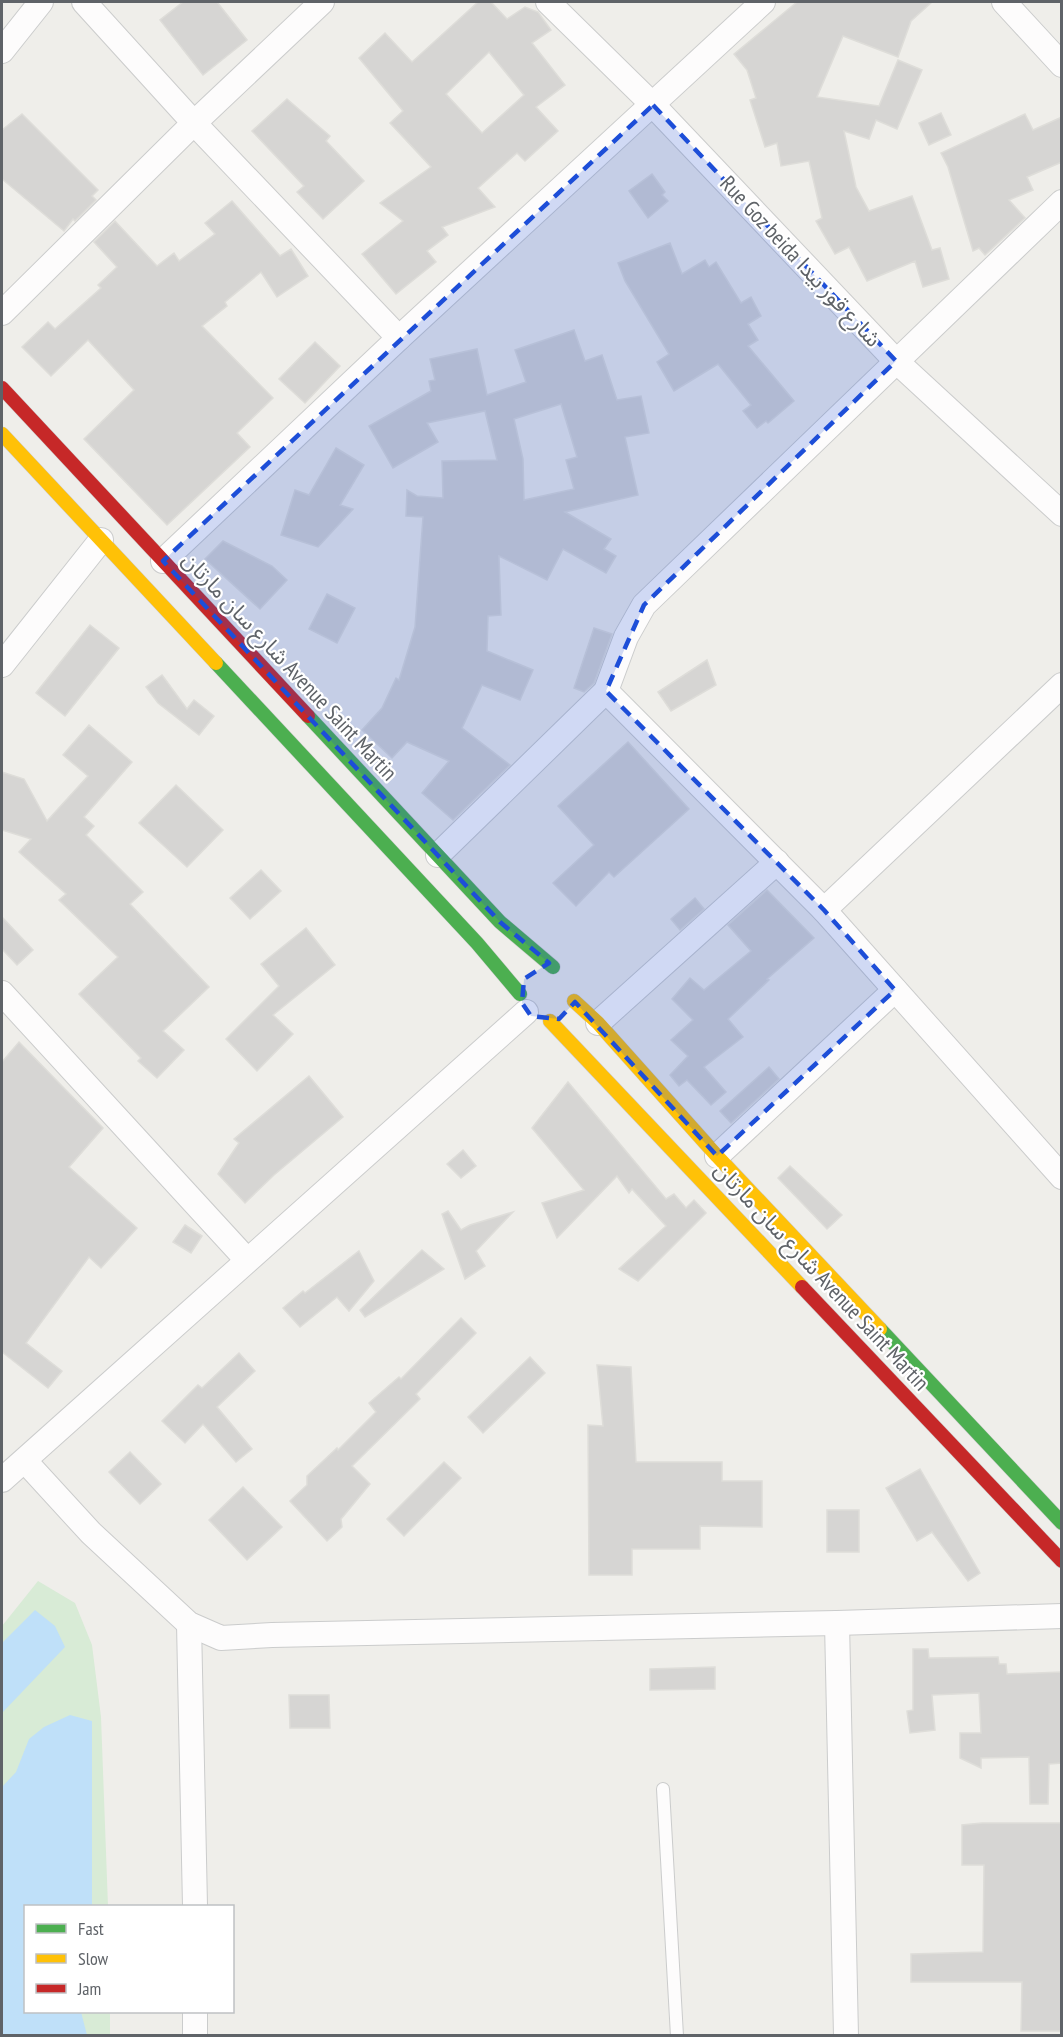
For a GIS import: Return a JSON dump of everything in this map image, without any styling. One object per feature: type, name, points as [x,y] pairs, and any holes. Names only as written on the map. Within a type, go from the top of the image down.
[{"type":"main road","name":"شارع سان مارتان Avenue Saint Martin","points":[[2,388],[500,922],[553,967],[568,974]]},
{"type":"main road","points":[[2,434],[477,943],[523,1003],[540,1020],[550,1021]]},
{"type":"main road","points":[[523,1003],[527,975],[540,967],[553,967]]},
{"type":"main road","name":"شارع سان مارتان Avenue Saint Martin","points":[[550,1021],[559,1019],[567,1013],[575,996],[717,1156],[1062,1523]]},
{"type":"main road","name":"شارع سان مارتان Avenue Saint Martin","points":[[550,1021],[1062,1561]]},
{"type":"street","points":[[2,51],[41,2]]},
{"type":"street","points":[[84,2],[194,123],[399,338]]},
{"type":"street","points":[[2,313],[194,123],[322,2]]},
{"type":"street","name":"Rue Goz beida شارع قوز بيدا","points":[[548,2],[653,105],[896,361],[1062,514]]},
{"type":"street","points":[[163,561],[399,338],[763,2]]},
{"type":"street","points":[[1004,2],[1062,65]]},
{"type":"street","points":[[438,855],[606,691],[626,637],[644,605],[1062,202]]},
{"type":"street","points":[[2,665],[101,540]]},
{"type":"street","points":[[824,910],[1062,685]]},
{"type":"street","points":[[606,691],[824,910],[1062,1177]]},
{"type":"street","points":[[598,1023],[777,862]]},
{"type":"street","points":[[717,1156],[895,990]]},
{"type":"street","points":[[2,993],[247,1260]]},
{"type":"street","points":[[523,1003],[247,1260],[11,1467],[91,1533],[189,1624],[221,1638],[296,1634],[1062,1616]]},
{"type":"street","points":[[837,1623],[846,2036]]},
{"type":"street","points":[[189,1624],[195,1905]]},
{"type":"street","points":[[195,2013],[195,2036]]},
{"type":"lane","points":[[663,1789],[677,2036]]},
{"type":"highlighted area","points":[[653,105],[896,361],[644,605],[606,691],[824,910],[895,990],[717,1156],[575,1002],[559,1019],[531,1016],[522,1003],[524,979],[549,963],[500,922],[163,561]]},
{"type":"green space","points":[[38,1581],[75,1603],[92,1645],[101,1717],[108,1905],[24,1905],[24,2013],[110,2013],[110,2035],[2,2035],[2,1626]]},
{"type":"water","points":[[35,1610],[55,1626],[65,1647],[2,1713],[2,1643]]},
{"type":"water","points":[[70,1715],[92,1721],[92,1905],[24,1905],[24,2013],[81,2013],[87,2035],[2,2035],[2,1787],[16,1772],[29,1739],[44,1727]]},
{"type":"building","points":[[183,2],[217,2],[247,40],[203,75],[160,20]]},
{"type":"building","points":[[478,2],[491,2],[507,19],[525,7],[538,12],[551,30],[532,43],[565,85],[536,107],[558,131],[525,161],[517,153],[478,188],[495,207],[442,227],[448,235],[427,251],[436,262],[396,294],[362,254],[403,221],[380,203],[431,167],[390,123],[403,111],[359,58],[385,33],[412,62]],"holes":[[[489,52],[524,95],[482,133],[446,94]]]},
{"type":"building","points":[[797,2],[932,2],[911,21],[898,57],[843,36],[817,97],[879,106],[898,60],[922,70],[897,129],[876,120],[869,139],[844,131],[856,187],[869,211],[912,196],[932,250],[940,248],[949,279],[923,287],[915,261],[867,281],[849,247],[835,254],[816,221],[822,218],[809,161],[781,166],[777,143],[765,147],[750,100],[756,98],[747,70],[734,54]]},
{"type":"building","points":[[287,99],[330,136],[326,141],[364,181],[323,219],[297,192],[304,186],[252,131]]},
{"type":"building","points":[[941,113],[951,135],[929,145],[919,123]]},
{"type":"building","points":[[22,114],[98,190],[92,196],[96,200],[75,221],[73,219],[64,231],[2,179],[2,130]]},
{"type":"building","points":[[1025,114],[1033,130],[1062,117],[1062,162],[1027,177],[1033,190],[1009,200],[1025,218],[985,255],[979,248],[973,251],[948,167],[941,153]]},
{"type":"building","points":[[652,174],[665,192],[662,195],[668,201],[648,218],[629,191]]},
{"type":"building","points":[[232,201],[280,256],[291,249],[308,276],[277,297],[261,272],[225,302],[227,306],[202,326],[273,398],[237,433],[250,447],[167,525],[84,439],[134,390],[88,340],[51,376],[22,347],[48,322],[55,329],[101,288],[98,285],[117,267],[94,242],[115,221],[157,266],[174,253],[179,261],[215,234],[205,223]]},
{"type":"building","points":[[670,243],[682,274],[705,260],[709,267],[716,262],[741,303],[751,297],[761,316],[748,324],[758,340],[748,346],[794,401],[768,423],[766,421],[757,428],[743,411],[751,405],[718,364],[674,391],[657,362],[669,354],[625,281],[618,263]]},
{"type":"building","points":[[574,330],[585,361],[602,355],[617,400],[641,396],[649,433],[625,437],[638,495],[565,512],[611,539],[604,549],[616,556],[606,573],[563,549],[547,580],[499,556],[501,615],[488,616],[487,651],[533,670],[520,700],[482,685],[462,728],[510,765],[453,820],[422,793],[449,761],[407,742],[392,758],[362,730],[382,708],[396,678],[399,680],[415,627],[423,517],[406,516],[407,490],[417,496],[443,498],[442,461],[497,460],[485,411],[427,423],[438,442],[393,468],[369,426],[431,391],[429,381],[435,380],[430,359],[477,349],[487,395],[526,382],[515,350]],"holes":[[[561,404],[577,457],[566,460],[574,489],[524,500],[523,459],[514,419]]]},
{"type":"building","points":[[315,342],[340,366],[305,403],[279,379]]},
{"type":"building","points":[[336,448],[364,465],[340,505],[353,509],[318,547],[281,535],[295,490],[309,495]]},
{"type":"building","points":[[223,541],[272,566],[287,580],[260,609],[205,559]]},
{"type":"building","points":[[327,594],[355,608],[337,643],[309,629]]},
{"type":"building","points":[[90,625],[119,648],[65,716],[36,693]]},
{"type":"building","points":[[594,628],[612,634],[594,683],[584,692],[574,688]]},
{"type":"building","points":[[707,660],[716,685],[671,711],[658,692]]},
{"type":"building","points":[[162,675],[187,709],[194,700],[214,716],[199,735],[158,703],[146,687]]},
{"type":"building","points":[[89,725],[132,762],[84,817],[94,826],[86,835],[143,892],[130,904],[209,987],[163,1031],[184,1050],[157,1078],[138,1061],[141,1058],[79,994],[118,957],[59,900],[66,894],[19,852],[31,839],[2,830],[2,772],[24,779],[47,821],[88,776],[63,755]]},
{"type":"building","points":[[628,742],[689,809],[614,877],[609,872],[576,906],[553,883],[594,845],[558,806]]},
{"type":"building","points":[[176,785],[223,830],[187,867],[139,823]]},
{"type":"building","points":[[261,870],[281,891],[250,919],[230,898]]},
{"type":"building","points":[[767,890],[814,938],[767,979],[769,980],[728,1019],[743,1037],[704,1067],[726,1092],[711,1105],[687,1080],[679,1086],[670,1075],[688,1056],[671,1040],[693,1020],[672,999],[690,978],[704,990],[751,951],[728,925]]},
{"type":"building","points":[[695,898],[704,909],[680,930],[671,919]]},
{"type":"building","points":[[2,917],[33,950],[17,965],[2,949]]},
{"type":"building","points":[[306,928],[335,965],[273,1015],[293,1034],[257,1071],[226,1039],[279,986],[261,964]]},
{"type":"building","points":[[19,1042],[103,1128],[69,1167],[137,1228],[101,1268],[89,1257],[26,1343],[62,1371],[48,1388],[2,1352],[2,1062]]},
{"type":"building","points":[[769,1067],[779,1079],[731,1123],[720,1111]]},
{"type":"building","points":[[309,1076],[343,1117],[274,1175],[245,1203],[218,1174],[239,1143],[234,1139]]},
{"type":"building","points":[[568,1082],[666,1199],[674,1194],[686,1208],[694,1200],[706,1213],[638,1281],[619,1269],[666,1226],[632,1189],[629,1193],[617,1176],[557,1238],[542,1203],[584,1190],[532,1128]]},
{"type":"building","points":[[463,1150],[476,1166],[461,1178],[447,1164]]},
{"type":"building","points":[[790,1166],[842,1215],[827,1229],[778,1178]]},
{"type":"building","points":[[448,1211],[461,1230],[513,1212],[476,1251],[485,1266],[465,1279],[442,1214]]},
{"type":"building","points":[[185,1225],[202,1236],[191,1253],[173,1242]]},
{"type":"building","points":[[422,1250],[444,1269],[365,1317],[360,1310]]},
{"type":"building","points":[[359,1251],[374,1281],[349,1311],[337,1297],[300,1327],[283,1308]]},
{"type":"building","points":[[461,1318],[476,1333],[416,1394],[420,1399],[352,1466],[370,1484],[341,1519],[342,1527],[327,1541],[290,1501],[307,1485],[307,1476],[337,1448],[338,1450],[376,1412],[369,1403],[399,1377],[401,1379]]},
{"type":"building","points":[[239,1353],[255,1371],[217,1407],[252,1449],[236,1462],[203,1424],[185,1443],[162,1421],[198,1385],[202,1388]]},
{"type":"building","points":[[530,1357],[545,1373],[483,1433],[468,1417]]},
{"type":"building","points":[[597,1365],[631,1367],[636,1462],[722,1462],[722,1481],[762,1481],[762,1527],[700,1526],[700,1549],[632,1549],[632,1575],[589,1575],[588,1425],[603,1426]]},
{"type":"building","points":[[130,1452],[161,1484],[140,1504],[109,1472]]},
{"type":"building","points":[[444,1462],[461,1478],[404,1536],[387,1519]]},
{"type":"building","points":[[920,1469],[980,1573],[968,1581],[932,1532],[917,1541],[886,1488]]},
{"type":"building","points":[[243,1487],[282,1527],[247,1560],[209,1520]]},
{"type":"building","points":[[827,1510],[859,1510],[859,1552],[827,1552]]},
{"type":"building","points":[[913,1649],[928,1649],[929,1658],[998,1657],[999,1664],[1006,1664],[1007,1674],[1062,1672],[1062,1763],[1049,1764],[1048,1804],[1030,1804],[1029,1757],[981,1758],[981,1768],[960,1758],[960,1733],[981,1733],[979,1693],[932,1695],[935,1730],[910,1733],[907,1711],[913,1710]]},
{"type":"building","points":[[715,1667],[715,1689],[650,1690],[650,1669]]},
{"type":"building","points":[[289,1695],[329,1695],[330,1728],[290,1728]]},
{"type":"building","points":[[1062,1823],[1062,2031],[1021,2031],[1022,1982],[911,1982],[911,1954],[983,1952],[984,1865],[962,1865],[962,1825]]},
{"type":"traffic: fast","points":[[216,663],[477,943],[520,994]]},
{"type":"traffic: fast","points":[[308,716],[500,922],[553,967]]},
{"type":"traffic: fast","points":[[880,1329],[1062,1523]]},
{"type":"traffic: slow","points":[[2,434],[216,663]]},
{"type":"traffic: slow","points":[[574,1001],[598,1023],[717,1156],[880,1329]]},
{"type":"traffic: slow","points":[[550,1021],[802,1287]]},
{"type":"traffic: jam","points":[[2,388],[308,716]]},
{"type":"traffic: jam","points":[[802,1287],[1062,1561]]}]
